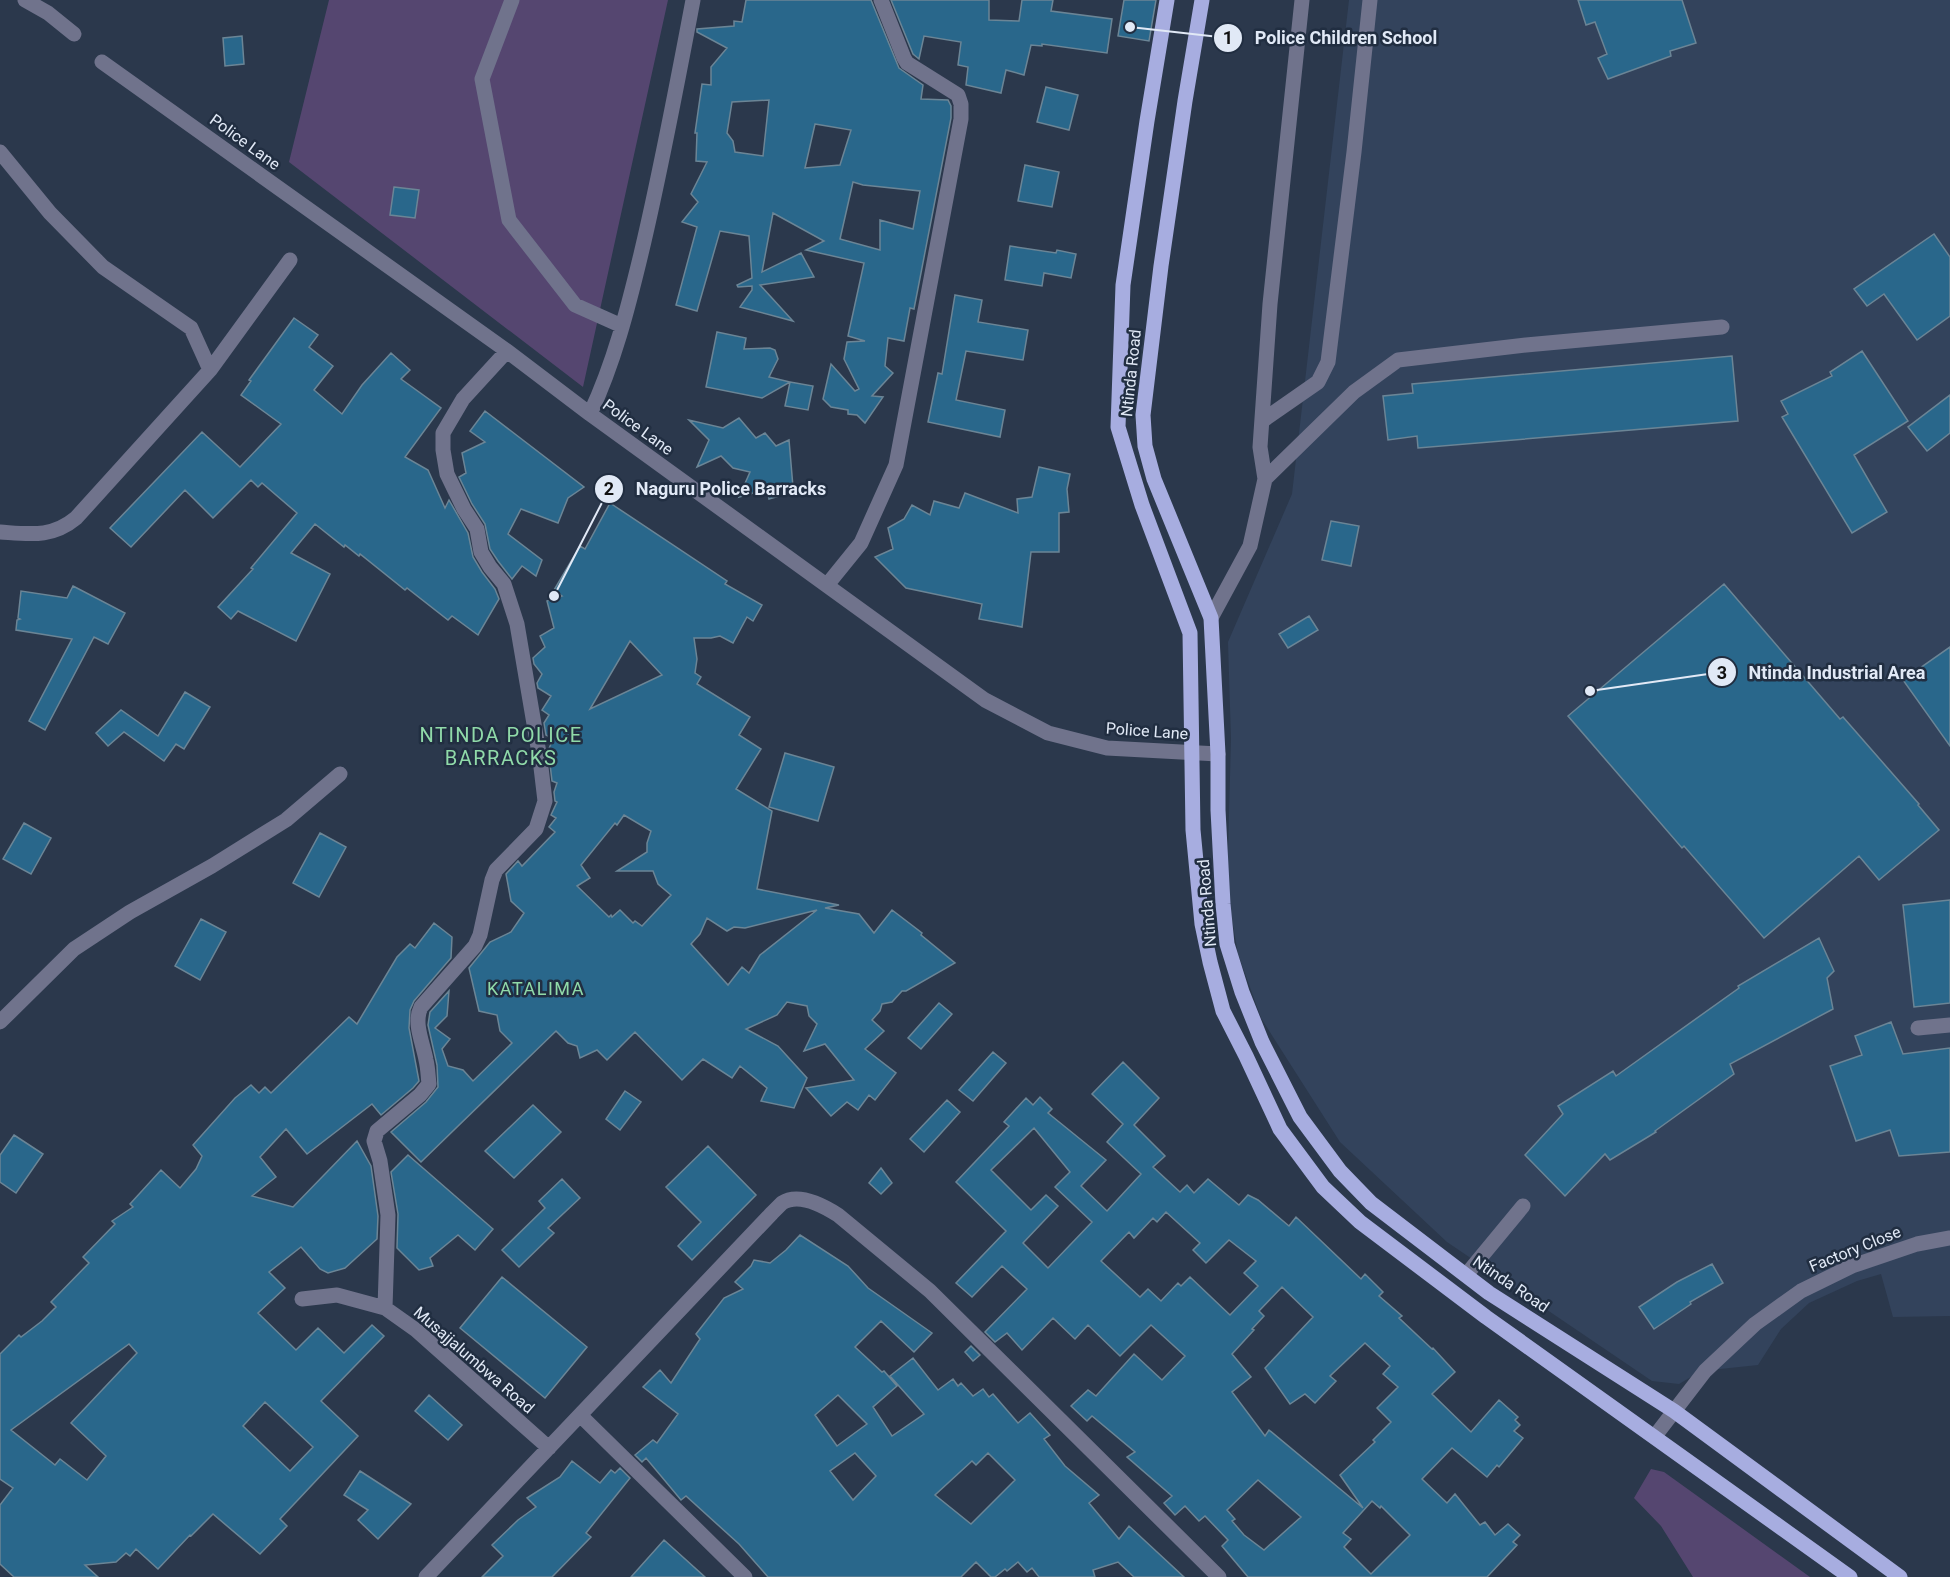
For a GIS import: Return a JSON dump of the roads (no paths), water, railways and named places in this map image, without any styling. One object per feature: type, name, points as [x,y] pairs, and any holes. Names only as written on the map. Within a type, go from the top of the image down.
[{"type":"main road","name":"Ntinda Road","points":[[1167,0],[1123,285],[1118,427],[1142,505],[1190,633],[1193,830],[1202,924],[1223,1011],[1280,1129],[1323,1187],[1360,1222],[1486,1317],[1850,1577]]},
{"type":"main road","name":"Ntinda Road","points":[[1202,0],[1161,266],[1143,415],[1145,446],[1154,479],[1211,618],[1218,754],[1219,834],[1227,944],[1242,992],[1262,1042],[1300,1117],[1340,1171],[1371,1203],[1489,1293],[1674,1411],[1900,1577]]},
{"type":"street","points":[[25,0],[48,13],[74,34]]},
{"type":"street","points":[[512,0],[483,79],[509,220],[575,305],[622,326]]},
{"type":"street","points":[[590,414],[601,391],[622,326],[651,212],[693,0]]},
{"type":"street","points":[[827,585],[861,543],[896,465],[961,119],[961,104],[958,95],[908,63],[904,58],[881,0]]},
{"type":"street","points":[[1211,618],[1250,546],[1265,479],[1260,447],[1270,304],[1302,0]]},
{"type":"street","points":[[1262,421],[1318,382],[1328,362],[1370,0]]},
{"type":"street","name":"Police Lane","points":[[102,62],[507,351],[590,414],[985,700],[1048,733],[1107,748],[1218,754]]},
{"type":"street","points":[[0,152],[50,213],[103,267],[191,328],[210,370]]},
{"type":"street","points":[[0,532],[38,535],[64,528],[88,506],[210,370],[290,260]]},
{"type":"street","points":[[1265,479],[1354,392],[1398,360],[1526,345],[1722,327]]},
{"type":"street","points":[[386,1308],[388,1215],[380,1161],[374,1141],[377,1131],[420,1095],[429,1084],[418,1014],[421,1007],[475,946],[480,935],[496,870],[536,829],[545,801],[518,624],[504,584],[481,552],[477,529],[464,509],[447,474],[443,450],[443,433],[463,399],[507,351]]},
{"type":"street","points":[[0,1022],[74,949],[130,912],[212,867],[286,820],[340,774]]},
{"type":"street","points":[[1918,1028],[1950,1025]]},
{"type":"street","points":[[426,1577],[783,1203],[800,1200],[825,1207],[838,1215],[930,1292],[1219,1577]]},
{"type":"street","points":[[1466,1275],[1523,1206]]},
{"type":"street","name":"Factory Close","points":[[1655,1436],[1705,1371],[1755,1324],[1801,1291],[1852,1266],[1917,1244],[1950,1238]]},
{"type":"street","name":"Musajjalumbwa Road","points":[[302,1299],[337,1295],[386,1308],[416,1330],[549,1449]]},
{"type":"street","points":[[580,1415],[745,1577]]},
{"type":"place","name":"Police Children School","points":[[1130,27]]},
{"type":"place","name":"Naguru Police Barracks","points":[[554,596]]},
{"type":"place","name":"Ntinda Industrial Area","points":[[1590,691]]},
{"type":"district","name":"NTINDA POLICE BARRACKS","points":[[501,746]]},
{"type":"district","name":"KATALIMA","points":[[536,988]]}]
